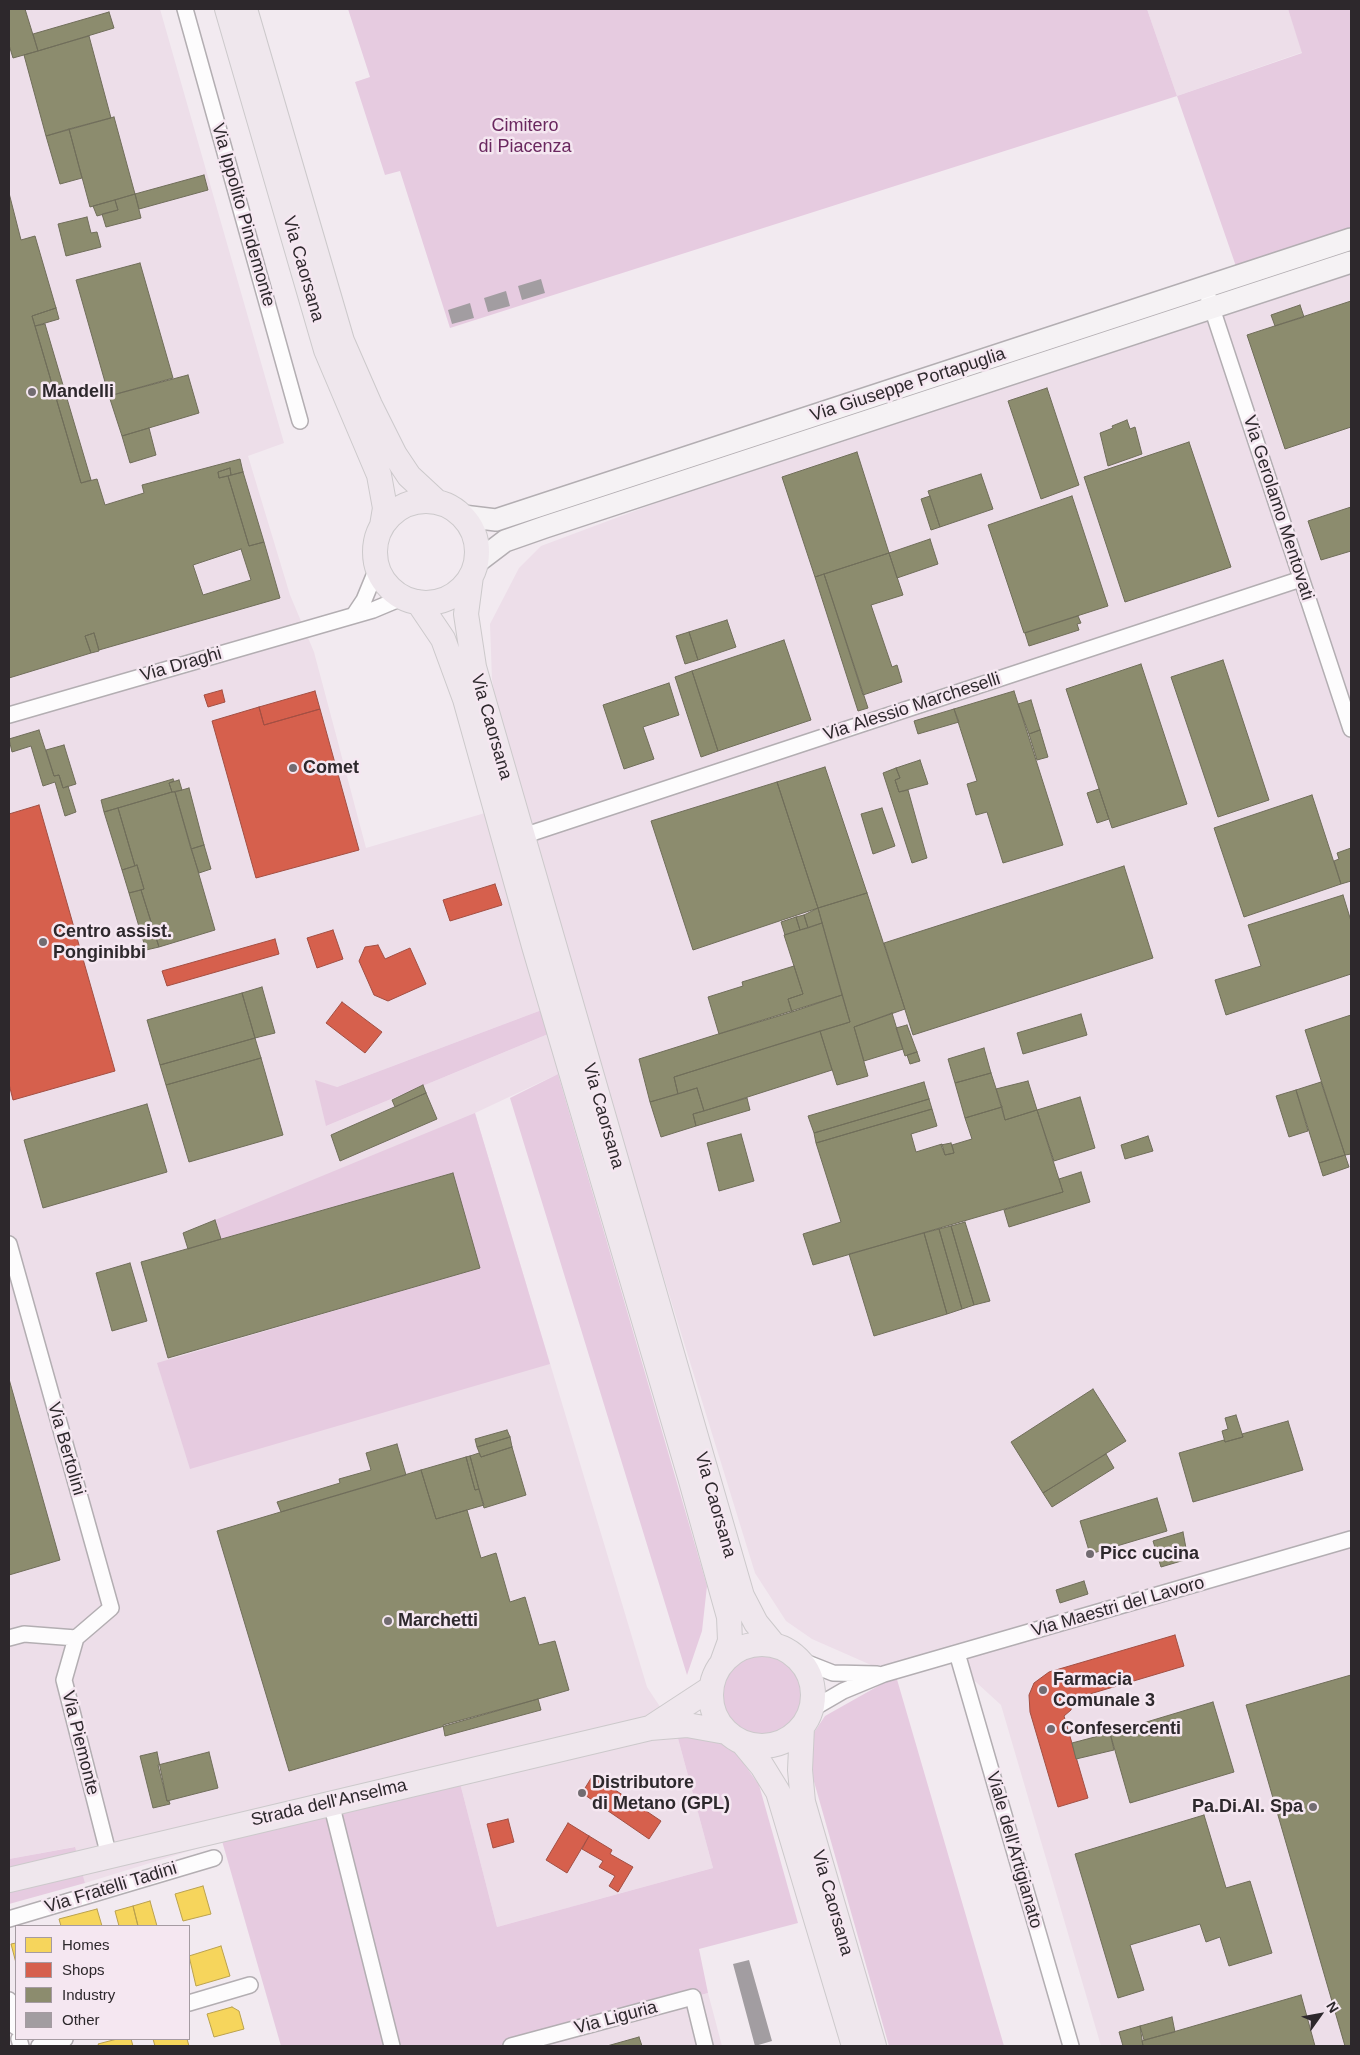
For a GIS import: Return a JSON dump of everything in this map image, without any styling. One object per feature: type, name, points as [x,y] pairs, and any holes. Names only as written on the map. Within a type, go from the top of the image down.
[{"type":"main road","name":"Via Caorsana","points":[[227,9],[326,350],[379,475],[385,508],[382,526]]},
{"type":"main road","name":"Via Caorsana","points":[[245,9],[342,341],[370,405],[395,455],[409,476],[438,502]]},
{"type":"main road","name":"Via Giuseppe Portapuglia","points":[[463,516],[496,520],[1351,239]]},
{"type":"main road","name":"Via Giuseppe Portapuglia","points":[[474,570],[505,541],[1351,262]]},
{"type":"main road","points":[[422,501],[438,502],[451,507],[463,516],[473,530],[477,546],[474,570],[461,589],[449,598],[434,602],[411,600],[393,590],[384,579],[378,566],[376,546],[382,526],[393,513],[406,505],[422,501]]},
{"type":"main road","name":"Via Caorsana","points":[[474,570],[466,614],[474,666],[742,1596],[756,1623],[774,1645]]},
{"type":"main road","name":"Via Caorsana","points":[[411,600],[443,638],[453,659],[465,699],[534,946],[690,1477],[729,1617],[730,1641],[722,1663]]},
{"type":"main road","points":[[760,1643],[774,1645],[788,1651],[800,1660],[809,1675],[813,1692],[807,1718],[790,1738],[775,1745],[759,1747],[735,1738],[717,1720],[712,1704],[711,1688],[714,1675],[732,1653],[745,1646],[760,1643]]},
{"type":"main road","name":"Strada dell'Anselma","points":[[650,1728],[711,1688]]},
{"type":"main road","name":"Via Caorsana","points":[[807,1718],[800,1770],[803,1802],[874,2046]]},
{"type":"main road","name":"Strada dell'Anselma","points":[[9,1880],[650,1728],[688,1726],[735,1738]]},
{"type":"main road","name":"Via Caorsana","points":[[735,1738],[762,1766],[778,1792],[854,2046]]},
{"type":"street","name":"Via Ippolito Pindemonte","points":[[185,9],[300,421]]},
{"type":"street","name":"Via Gerolamo Mentovati","points":[[1205,287],[1351,730]]},
{"type":"street","points":[[354,615],[364,600],[378,566]]},
{"type":"street","name":"Via Alessio Marcheselli","points":[[523,836],[1301,579]]},
{"type":"street","name":"Via Draghi","points":[[9,715],[411,600]]},
{"type":"street","name":"Via Bertolini","points":[[9,1244],[111,1608],[76,1638]]},
{"type":"street","name":"Via Maestri del Lavoro","points":[[807,1718],[843,1691],[884,1674],[1351,1539]]},
{"type":"street","points":[[9,1638],[24,1634],[76,1638]]},
{"type":"street","name":"Via Piemonte","points":[[76,1638],[64,1680],[109,1856]]},
{"type":"street","name":"Viale dell'Artigianato","points":[[957,1653],[1071,2046]]},
{"type":"street","name":"Via Maestri del Lavoro","points":[[800,1660],[833,1673],[884,1674]]},
{"type":"street","points":[[332,1803],[392,2046]]},
{"type":"street","name":"Via Fratelli Tadini","points":[[9,1919],[214,1858]]},
{"type":"street","points":[[190,2003],[250,1985]]},
{"type":"street","name":"Via Liguria","points":[[511,2046],[693,1997],[705,2046]]},
{"type":"street","points":[[9,2000],[15,2023]]},
{"type":"street","points":[[40,2046],[61,2040]]},
{"type":"shaded area","points":[[9,9],[160,9],[284,443],[248,456],[290,595],[314,652],[366,848],[485,813],[547,1008],[337,1087],[326,1126],[553,1032],[558,1074],[475,1113],[647,1687],[676,1731],[713,1868],[497,1927],[460,1783],[222,1841],[85,1883],[74,1847],[9,1859]]},
{"type":"shaded area","points":[[1147,9],[1288,9],[1303,52],[1177,96]]},
{"type":"shaded area","points":[[1351,249],[1351,2046],[1101,2046],[1001,1705],[954,1662],[896,1676],[812,1639],[786,1621],[755,1573],[628,1161],[500,729],[492,679],[490,624],[519,568],[541,546],[1210,296]]},
{"type":"shaded area","points":[[708,1993],[722,2046],[511,2046]]},
{"type":"green space","name":"Cimitero di Piacenza","points":[[348,9],[1147,9],[1177,96],[450,328],[400,171],[385,175],[355,82],[370,77]]},
{"type":"green space","points":[[1288,9],[1351,9],[1351,238],[1239,275],[1177,96],[1302,53]]},
{"type":"green space","points":[[547,1008],[553,1032],[326,1126],[315,1080],[337,1087]]},
{"type":"green space","points":[[558,1074],[707,1586],[702,1631],[687,1675],[510,1098]]},
{"type":"green space","points":[[475,1113],[550,1364],[190,1469],[157,1363],[480,1268],[452,1173],[221,1239],[215,1220]]},
{"type":"green space","points":[[763,1650],[780,1653],[795,1663],[805,1678],[808,1695],[805,1712],[795,1727],[780,1737],[763,1740],[746,1737],[731,1727],[721,1712],[718,1695],[721,1678],[731,1663],[746,1653]]},
{"type":"green space","points":[[896,1676],[1004,2046],[889,2046],[809,1764],[811,1737],[825,1716]]},
{"type":"green space","points":[[676,1731],[732,1747],[759,1785],[798,1923],[699,1949],[708,1993],[511,2046],[281,2046],[222,1841],[460,1783],[497,1927],[713,1868]]},
{"type":"green space","points":[[75,1847],[85,1883],[9,1904],[9,1859]]},
{"type":"building: Homes","points":[[203,1886],[211,1914],[183,1921],[175,1894]]},
{"type":"building: Homes","points":[[150,1901],[157,1925],[138,1925],[133,1906]]},
{"type":"building: Homes","points":[[133,1906],[138,1925],[119,1925],[115,1911]]},
{"type":"building: Homes","points":[[97,1909],[102,1925],[61,1925],[59,1919]]},
{"type":"building: Homes","points":[[15,1943],[15,1959],[11,1944]]},
{"type":"building: Homes","points":[[221,1946],[230,1976],[196,1986],[190,1956]]},
{"type":"building: Homes","points":[[232,2007],[239,2011],[244,2029],[214,2037],[207,2014]]},
{"type":"building: Homes","points":[[113,2040],[131,2040],[133,2046],[99,2046],[98,2044]]},
{"type":"building: Homes","points":[[153,2040],[187,2040],[189,2046],[155,2046]]},
{"type":"building: Shops","points":[[222,690],[225,702],[208,707],[204,695]]},
{"type":"building: Shops","points":[[315,691],[320,709],[264,725],[259,707]]},
{"type":"building: Shops","points":[[259,707],[264,725],[320,709],[359,850],[256,878],[212,721]]},
{"type":"building: Shops","name":"Centro assist. Ponginibbi","points":[[39,805],[115,1071],[13,1100],[9,1084],[9,814]]},
{"type":"building: Shops","points":[[495,884],[502,905],[450,921],[443,900]]},
{"type":"building: Shops","points":[[333,930],[343,959],[317,968],[307,938]]},
{"type":"building: Shops","points":[[275,939],[279,954],[167,986],[162,971]]},
{"type":"building: Shops","points":[[378,945],[385,959],[410,948],[426,984],[388,1001],[374,995],[359,961],[365,947]]},
{"type":"building: Shops","points":[[342,1002],[382,1032],[365,1053],[326,1023]]},
{"type":"building: Shops","name":"Confesercenti","points":[[1175,1635],[1184,1666],[1073,1699],[1071,1710],[1064,1716],[1088,1798],[1058,1807],[1030,1712],[1029,1695],[1034,1683],[1049,1672]]},
{"type":"building: Shops","points":[[593,1775],[661,1821],[649,1839],[582,1793]]},
{"type":"building: Shops","points":[[508,1819],[514,1842],[493,1848],[487,1824]]},
{"type":"building: Shops","points":[[568,1823],[589,1836],[567,1873],[546,1860]]},
{"type":"building: Shops","points":[[589,1836],[612,1850],[610,1854],[633,1867],[618,1892],[609,1886],[615,1876],[599,1867],[603,1861],[582,1849]]},
{"type":"building: Industry","points":[[9,9],[25,9],[38,51],[13,58],[9,45]]},
{"type":"building: Industry","points":[[109,12],[114,28],[38,51],[33,34]]},
{"type":"building: Industry","points":[[89,36],[111,118],[46,136],[24,55]]},
{"type":"building: Industry","points":[[114,117],[135,194],[90,207],[69,129]]},
{"type":"building: Industry","points":[[69,129],[82,178],[60,184],[46,136]]},
{"type":"building: Industry","points":[[204,175],[208,190],[139,209],[135,194]]},
{"type":"building: Industry","name":"Mandelli","points":[[9,193],[21,240],[35,236],[56,308],[32,316],[81,483],[97,479],[105,505],[144,493],[142,485],[240,459],[243,472],[231,475],[230,468],[218,472],[219,478],[228,476],[249,546],[264,542],[280,598],[99,650],[94,633],[85,636],[91,653],[9,678]],"holes":[[[241,549],[251,580],[203,595],[193,565]]]},
{"type":"building: Industry","points":[[135,194],[141,218],[106,227],[102,214],[118,210],[115,200]]},
{"type":"building: Industry","points":[[115,200],[118,210],[97,216],[93,206]]},
{"type":"building: Industry","points":[[87,217],[91,233],[97,232],[101,247],[66,256],[58,224]]},
{"type":"building: Industry","points":[[140,263],[173,378],[109,396],[76,280]]},
{"type":"building: Industry","points":[[1351,301],[1351,427],[1285,449],[1247,335]]},
{"type":"building: Industry","points":[[1300,305],[1304,317],[1275,326],[1271,315]]},
{"type":"building: Industry","points":[[56,308],[59,319],[35,326],[32,316]]},
{"type":"building: Industry","points":[[45,324],[91,480],[81,483],[35,326]]},
{"type":"building: Industry","points":[[188,375],[199,413],[122,436],[109,396]]},
{"type":"building: Industry","points":[[1047,388],[1079,485],[1041,499],[1008,401]]},
{"type":"building: Industry","points":[[1127,420],[1130,429],[1135,427],[1142,454],[1108,466],[1100,433]]},
{"type":"building: Industry","points":[[149,428],[156,455],[130,463],[122,436]]},
{"type":"building: Industry","points":[[1189,442],[1231,567],[1125,602],[1084,477]]},
{"type":"building: Industry","points":[[857,452],[889,553],[815,577],[782,477]]},
{"type":"building: Industry","points":[[230,468],[231,475],[219,478],[218,472]]},
{"type":"building: Industry","points":[[243,472],[264,542],[249,546],[228,476]]},
{"type":"building: Industry","points":[[981,474],[993,509],[940,527],[928,491]]},
{"type":"building: Industry","points":[[930,496],[940,527],[931,530],[921,499]]},
{"type":"building: Industry","points":[[1072,496],[1108,606],[1024,633],[988,525]]},
{"type":"building: Industry","points":[[1351,507],[1351,551],[1321,560],[1308,521]]},
{"type":"building: Industry","points":[[930,539],[938,564],[897,578],[889,553]]},
{"type":"building: Industry","points":[[889,553],[903,595],[871,605],[892,667],[897,665],[902,682],[863,695],[824,574]]},
{"type":"building: Industry","points":[[824,574],[868,708],[858,711],[815,577]]},
{"type":"building: Industry","points":[[1078,616],[1081,623],[1077,624],[1079,630],[1029,646],[1025,633]]},
{"type":"building: Industry","points":[[727,620],[736,647],[698,660],[689,632]]},
{"type":"building: Industry","points":[[689,632],[698,660],[685,664],[676,636]]},
{"type":"building: Industry","points":[[94,633],[99,651],[91,653],[85,636]]},
{"type":"building: Industry","points":[[784,640],[811,720],[718,751],[692,671]]},
{"type":"building: Industry","points":[[1223,660],[1269,800],[1218,817],[1171,677]]},
{"type":"building: Industry","points":[[1141,664],[1187,804],[1112,828],[1066,689]]},
{"type":"building: Industry","points":[[692,671],[718,751],[701,757],[675,677]]},
{"type":"building: Industry","points":[[669,683],[679,715],[643,727],[654,759],[624,769],[603,705]]},
{"type":"building: Industry","points":[[1014,691],[1063,845],[1003,863],[987,812],[976,815],[967,784],[977,781],[954,709]]},
{"type":"building: Industry","points":[[1031,700],[1040,730],[1029,734],[1018,704]]},
{"type":"building: Industry","points":[[954,709],[959,722],[918,734],[914,721]]},
{"type":"building: Industry","points":[[39,730],[54,776],[59,775],[63,788],[68,786],[76,812],[65,816],[55,782],[43,786],[31,746],[12,752],[9,739]]},
{"type":"building: Industry","points":[[1040,730],[1048,757],[1037,760],[1029,734]]},
{"type":"building: Industry","points":[[64,745],[76,784],[63,788],[59,775],[54,776],[46,750]]},
{"type":"building: Industry","points":[[920,760],[928,784],[899,792],[895,780],[900,778],[896,768]]},
{"type":"building: Industry","points":[[825,767],[867,893],[818,908],[777,782]]},
{"type":"building: Industry","points":[[896,768],[900,778],[895,780],[899,792],[908,790],[927,858],[912,863],[883,773]]},
{"type":"building: Industry","points":[[173,779],[174,781],[169,783],[172,792],[104,812],[101,800]]},
{"type":"building: Industry","points":[[179,780],[182,790],[172,792],[169,783]]},
{"type":"building: Industry","points":[[777,782],[818,908],[693,950],[651,821]]},
{"type":"building: Industry","points":[[189,788],[204,845],[191,849],[175,792]]},
{"type":"building: Industry","points":[[1099,789],[1109,819],[1097,823],[1087,793]]},
{"type":"building: Industry","points":[[175,792],[215,930],[159,947],[141,890],[144,889],[137,865],[135,866],[118,808]]},
{"type":"building: Industry","points":[[1312,795],[1341,884],[1244,917],[1214,828]]},
{"type":"building: Industry","points":[[118,808],[135,866],[122,870],[104,812]]},
{"type":"building: Industry","points":[[882,808],[895,846],[873,854],[861,814]]},
{"type":"building: Industry","points":[[204,845],[211,869],[199,873],[191,849]]},
{"type":"building: Industry","points":[[1351,848],[1351,881],[1341,884],[1334,861],[1339,859],[1337,853]]},
{"type":"building: Industry","points":[[137,865],[144,889],[129,893],[122,870]]},
{"type":"building: Industry","points":[[1124,866],[1153,958],[913,1035],[884,943]]},
{"type":"building: Industry","points":[[141,890],[159,947],[146,950],[129,893]]},
{"type":"building: Industry","points":[[867,893],[905,1009],[854,1027],[868,1076],[837,1085],[820,1031],[850,1022],[818,908]]},
{"type":"building: Industry","points":[[1343,895],[1351,921],[1351,974],[1226,1015],[1215,980],[1261,966],[1248,925]]},
{"type":"building: Industry","points":[[818,908],[822,923],[808,928],[804,915]]},
{"type":"building: Industry","points":[[804,915],[808,928],[800,930],[796,917]]},
{"type":"building: Industry","points":[[796,917],[800,930],[785,935],[781,922]]},
{"type":"building: Industry","points":[[822,923],[842,995],[792,1012],[788,999],[803,994],[784,935]]},
{"type":"building: Industry","points":[[794,966],[803,994],[788,999],[792,1012],[719,1034],[708,997],[743,986],[742,982]]},
{"type":"building: Industry","points":[[262,987],[275,1033],[255,1038],[242,993]]},
{"type":"building: Industry","points":[[242,993],[255,1038],[160,1065],[147,1020]]},
{"type":"building: Industry","points":[[842,995],[850,1022],[674,1077],[678,1094],[650,1102],[639,1059]]},
{"type":"building: Industry","points":[[892,1013],[903,1049],[864,1061],[854,1027]]},
{"type":"building: Industry","points":[[1081,1014],[1087,1035],[1023,1054],[1017,1033]]},
{"type":"building: Industry","points":[[1351,1015],[1351,1154],[1345,1155],[1305,1030]]},
{"type":"building: Industry","points":[[907,1025],[917,1052],[905,1056],[896,1028]]},
{"type":"building: Industry","points":[[820,1031],[832,1070],[704,1111],[697,1088],[678,1094],[674,1077]]},
{"type":"building: Industry","points":[[255,1038],[261,1058],[166,1085],[160,1065]]},
{"type":"building: Industry","points":[[984,1048],[991,1073],[955,1083],[948,1059]]},
{"type":"building: Industry","points":[[917,1052],[920,1061],[910,1064],[907,1055]]},
{"type":"building: Industry","points":[[261,1058],[283,1135],[189,1162],[166,1085]]},
{"type":"building: Industry","points":[[991,1073],[1002,1107],[965,1118],[955,1083]]},
{"type":"building: Industry","points":[[1028,1081],[1037,1110],[1005,1120],[996,1089]]},
{"type":"building: Industry","points":[[924,1082],[929,1099],[814,1133],[808,1116]]},
{"type":"building: Industry","points":[[1321,1082],[1345,1155],[1319,1163],[1296,1090]]},
{"type":"building: Industry","points":[[423,1085],[426,1093],[395,1107],[392,1100]]},
{"type":"building: Industry","points":[[697,1088],[704,1111],[693,1114],[696,1126],[661,1137],[650,1102]]},
{"type":"building: Industry","points":[[1296,1090],[1308,1131],[1289,1137],[1276,1096]]},
{"type":"building: Industry","points":[[426,1093],[437,1119],[340,1161],[331,1135]]},
{"type":"building: Industry","points":[[1080,1097],[1095,1148],[1054,1161],[1037,1110]]},
{"type":"building: Industry","points":[[747,1098],[750,1110],[696,1126],[693,1114]]},
{"type":"building: Industry","points":[[929,1099],[932,1109],[816,1143],[814,1133]]},
{"type":"building: Industry","points":[[147,1104],[167,1172],[43,1208],[24,1140]]},
{"type":"building: Industry","points":[[1002,1107],[1005,1120],[1037,1110],[1063,1192],[813,1265],[803,1234],[841,1222],[816,1143],[932,1109],[937,1126],[911,1134],[916,1152],[942,1144],[945,1155],[954,1153],[952,1145],[972,1139],[965,1118]]},
{"type":"building: Industry","points":[[741,1134],[754,1181],[719,1191],[707,1143]]},
{"type":"building: Industry","points":[[1148,1136],[1153,1151],[1125,1159],[1121,1145]]},
{"type":"building: Industry","points":[[951,1143],[954,1153],[945,1155],[941,1145]]},
{"type":"building: Industry","points":[[1345,1155],[1349,1167],[1323,1176],[1319,1163]]},
{"type":"building: Industry","points":[[1081,1172],[1090,1202],[1009,1227],[1004,1210],[1063,1192],[1059,1179]]},
{"type":"building: Industry","points":[[453,1173],[480,1268],[168,1358],[141,1262]]},
{"type":"building: Industry","points":[[215,1220],[221,1239],[188,1249],[183,1233]]},
{"type":"building: Industry","points":[[965,1222],[990,1301],[974,1305],[951,1226]]},
{"type":"building: Industry","points":[[951,1226],[974,1305],[962,1309],[939,1229]]},
{"type":"building: Industry","points":[[939,1229],[962,1309],[947,1314],[924,1233]]},
{"type":"building: Industry","points":[[924,1233],[947,1314],[874,1336],[849,1254]]},
{"type":"building: Industry","points":[[130,1263],[147,1321],[112,1331],[96,1273]]},
{"type":"building: Industry","points":[[9,1379],[60,1560],[9,1575]]},
{"type":"building: Industry","points":[[1093,1389],[1126,1441],[1043,1493],[1011,1442]]},
{"type":"building: Industry","points":[[1236,1415],[1243,1437],[1225,1442],[1222,1431],[1228,1429],[1225,1418]]},
{"type":"building: Industry","points":[[1288,1421],[1303,1470],[1193,1502],[1179,1453],[1224,1440],[1225,1442],[1243,1437],[1242,1434]]},
{"type":"building: Industry","points":[[507,1430],[510,1437],[477,1447],[475,1439]]},
{"type":"building: Industry","points":[[510,1437],[512,1447],[481,1457],[477,1447]]},
{"type":"building: Industry","points":[[397,1444],[406,1475],[281,1512],[277,1502],[340,1483],[339,1479],[371,1470],[366,1453]]},
{"type":"building: Industry","points":[[512,1447],[526,1495],[484,1508],[470,1456],[479,1453],[481,1457]]},
{"type":"building: Industry","points":[[1106,1454],[1114,1468],[1052,1507],[1043,1493]]},
{"type":"building: Industry","points":[[470,1456],[479,1489],[475,1490],[466,1457]]},
{"type":"building: Industry","points":[[466,1457],[475,1490],[479,1489],[484,1505],[436,1519],[421,1470]]},
{"type":"building: Industry","name":"Marchetti","points":[[421,1470],[436,1519],[467,1510],[481,1558],[496,1553],[510,1602],[525,1597],[539,1645],[555,1641],[569,1690],[289,1771],[217,1531]]},
{"type":"building: Industry","points":[[1157,1498],[1167,1531],[1090,1554],[1080,1521]]},
{"type":"building: Industry","points":[[1183,1532],[1188,1559],[1161,1567],[1153,1541]]},
{"type":"building: Industry","points":[[1084,1581],[1088,1594],[1060,1603],[1056,1590]]},
{"type":"building: Industry","name":"Pa.Di.Al. Spa","points":[[1351,1675],[1351,2046],[1345,2046],[1246,1705]]},
{"type":"building: Industry","points":[[538,1699],[541,1710],[445,1736],[443,1725]]},
{"type":"building: Industry","points":[[1213,1702],[1234,1772],[1130,1803],[1110,1733]]},
{"type":"building: Industry","points":[[1110,1733],[1114,1750],[1076,1759],[1072,1743]]},
{"type":"building: Industry","points":[[157,1752],[167,1801],[170,1804],[153,1808],[140,1756]]},
{"type":"building: Industry","points":[[209,1752],[218,1788],[167,1801],[158,1765]]},
{"type":"building: Industry","points":[[1204,1815],[1226,1888],[1250,1881],[1272,1953],[1229,1966],[1220,1937],[1206,1942],[1200,1924],[1130,1945],[1144,1990],[1118,1998],[1075,1854]]},
{"type":"building: Industry","points":[[1301,1995],[1315,2046],[1143,2046],[1142,2041]]},
{"type":"building: Industry","points":[[1172,2017],[1175,2032],[1144,2040],[1140,2026]]},
{"type":"building: Industry","points":[[1140,2026],[1143,2046],[1123,2046],[1119,2032]]},
{"type":"building: Industry","points":[[639,2037],[642,2046],[607,2046]]},
{"type":"building: Other","points":[[541,279],[545,293],[522,300],[518,286]]},
{"type":"building: Other","points":[[506,291],[510,306],[488,312],[484,298]]},
{"type":"building: Other","points":[[470,303],[474,318],[452,324],[448,310]]},
{"type":"building: Other","points":[[749,1960],[772,2041],[755,2046],[733,1964]]},
{"type":"place","name":"Mandelli","points":[[32,392]]},
{"type":"place","name":"Comet","points":[[293,768]]},
{"type":"place","name":"Centro assist. Ponginibbi","points":[[43,942]]},
{"type":"place","name":"Picc cucina","points":[[1090,1554]]},
{"type":"place","name":"Marchetti","points":[[388,1621]]},
{"type":"place","name":"Farmacia Comunale 3","points":[[1043,1690]]},
{"type":"place","name":"Confesercenti","points":[[1051,1729]]},
{"type":"place","name":"Distributore di Metano (GPL)","points":[[582,1793]]},
{"type":"place","name":"Pa.Di.Al. Spa","points":[[1313,1807]]}]
